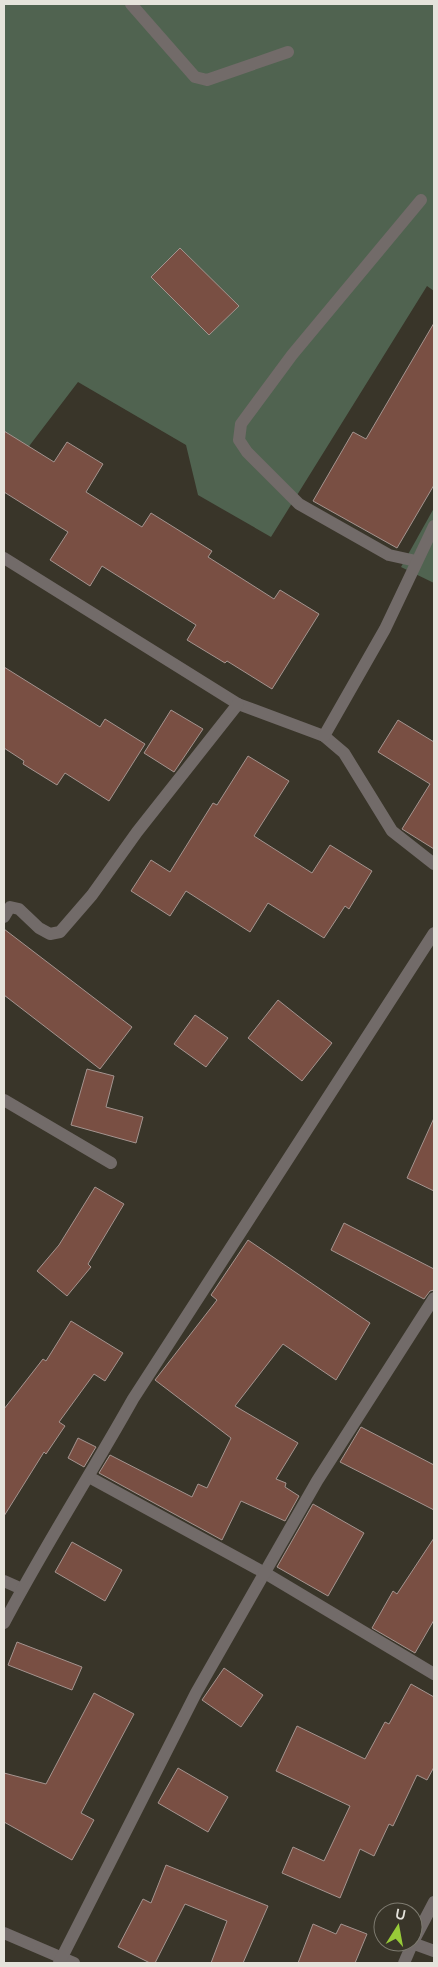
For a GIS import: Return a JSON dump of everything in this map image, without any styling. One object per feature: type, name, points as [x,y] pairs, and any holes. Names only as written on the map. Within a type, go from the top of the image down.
[{"type":"street","points":[[131,4],[196,77],[206,80],[288,52]]},
{"type":"street","points":[[416,561],[389,555],[299,504],[247,452],[239,440],[242,424],[292,355],[421,200]]},
{"type":"street","points":[[324,736],[385,629],[434,526]]},
{"type":"street","points":[[4,558],[238,704],[324,736],[344,753],[392,831],[434,864]]},
{"type":"street","points":[[4,917],[10,908],[19,909],[38,928],[50,934],[60,932],[92,895],[138,832],[238,704]]},
{"type":"street","points":[[4,1623],[43,1549],[89,1477],[133,1398],[434,933]]},
{"type":"street","points":[[4,1100],[111,1163]]},
{"type":"street","points":[[61,1960],[196,1693],[317,1481],[434,1298]]},
{"type":"street","points":[[89,1477],[265,1573],[434,1674]]},
{"type":"street","points":[[4,1581],[22,1589]]},
{"type":"street","points":[[423,1923],[434,1902]]},
{"type":"street","points":[[4,1933],[61,1960],[74,1963]]},
{"type":"green space","points":[[4,4],[434,4],[434,291],[427,286],[271,537],[198,495],[186,445],[78,382],[4,479]]},
{"type":"green space","points":[[434,508],[434,583],[401,567]]},
{"type":"building","points":[[180,248],[239,306],[209,335],[151,277]]},
{"type":"building","points":[[434,323],[434,485],[397,548],[313,501],[353,432],[366,439]]},
{"type":"building","points":[[4,431],[54,462],[67,442],[103,464],[86,492],[142,527],[151,513],[212,551],[208,557],[274,599],[280,590],[319,614],[272,689],[227,661],[225,663],[187,640],[196,625],[102,566],[90,586],[50,560],[68,532],[4,492]]},
{"type":"building","points":[[4,667],[100,727],[105,719],[145,744],[109,801],[65,773],[57,785],[23,764],[24,761],[4,748]]},
{"type":"building","points":[[171,710],[203,729],[174,772],[144,753]]},
{"type":"building","points":[[398,720],[434,742],[434,849],[402,829],[430,784],[378,752]]},
{"type":"building","points":[[248,756],[289,781],[254,836],[312,873],[330,845],[372,871],[349,909],[345,906],[324,938],[268,903],[250,932],[186,891],[170,916],[131,891],[151,860],[170,872],[213,803],[217,805]]},
{"type":"building","points":[[4,929],[132,1027],[100,1069],[4,995]]},
{"type":"building","points":[[278,1000],[332,1043],[302,1081],[248,1038]]},
{"type":"building","points":[[195,1015],[228,1038],[206,1067],[174,1044]]},
{"type":"building","points":[[87,1069],[114,1076],[106,1107],[143,1117],[136,1143],[71,1125]]},
{"type":"building","points":[[434,1118],[434,1191],[407,1178]]},
{"type":"building","points":[[95,1187],[124,1204],[88,1264],[91,1267],[67,1296],[37,1271],[59,1245]]},
{"type":"building","points":[[344,1223],[434,1269],[434,1290],[430,1291],[424,1299],[331,1250]]},
{"type":"building","points":[[248,1240],[370,1323],[336,1380],[283,1344],[235,1406],[298,1443],[276,1479],[286,1483],[285,1487],[299,1496],[285,1521],[241,1501],[222,1540],[99,1473],[110,1455],[192,1497],[198,1484],[207,1488],[231,1438],[155,1380],[217,1300],[211,1295]]},
{"type":"building","points":[[71,1321],[123,1353],[105,1381],[94,1374],[59,1422],[65,1426],[46,1454],[44,1452],[4,1516],[4,1409],[43,1359],[46,1361]]},
{"type":"building","points":[[361,1427],[434,1465],[434,1510],[340,1462]]},
{"type":"building","points":[[78,1438],[96,1447],[84,1467],[68,1458]]},
{"type":"building","points":[[313,1504],[364,1533],[328,1596],[277,1567]]},
{"type":"building","points":[[434,1538],[434,1620],[415,1653],[372,1628],[393,1591],[397,1594]]},
{"type":"building","points":[[72,1542],[122,1570],[105,1601],[55,1572]]},
{"type":"building","points":[[17,1642],[82,1667],[72,1690],[8,1665]]},
{"type":"building","points":[[224,1668],[263,1695],[241,1727],[202,1700]]},
{"type":"building","points":[[411,1684],[434,1697],[434,1767],[427,1780],[417,1775],[393,1826],[389,1824],[374,1856],[360,1849],[340,1898],[282,1873],[293,1847],[324,1861],[350,1806],[276,1771],[297,1726],[365,1759],[385,1722],[389,1724]]},
{"type":"building","points":[[94,1693],[134,1714],[81,1813],[94,1820],[72,1860],[4,1822],[4,1773],[46,1784]]},
{"type":"building","points":[[178,1768],[228,1797],[208,1832],[158,1803]]},
{"type":"building","points":[[166,1865],[268,1906],[243,1963],[211,1963],[227,1921],[185,1904],[155,1963],[150,1963],[118,1947],[143,1899],[151,1903]]},
{"type":"building","points":[[313,1924],[336,1934],[341,1924],[367,1934],[355,1963],[298,1963]]}]
